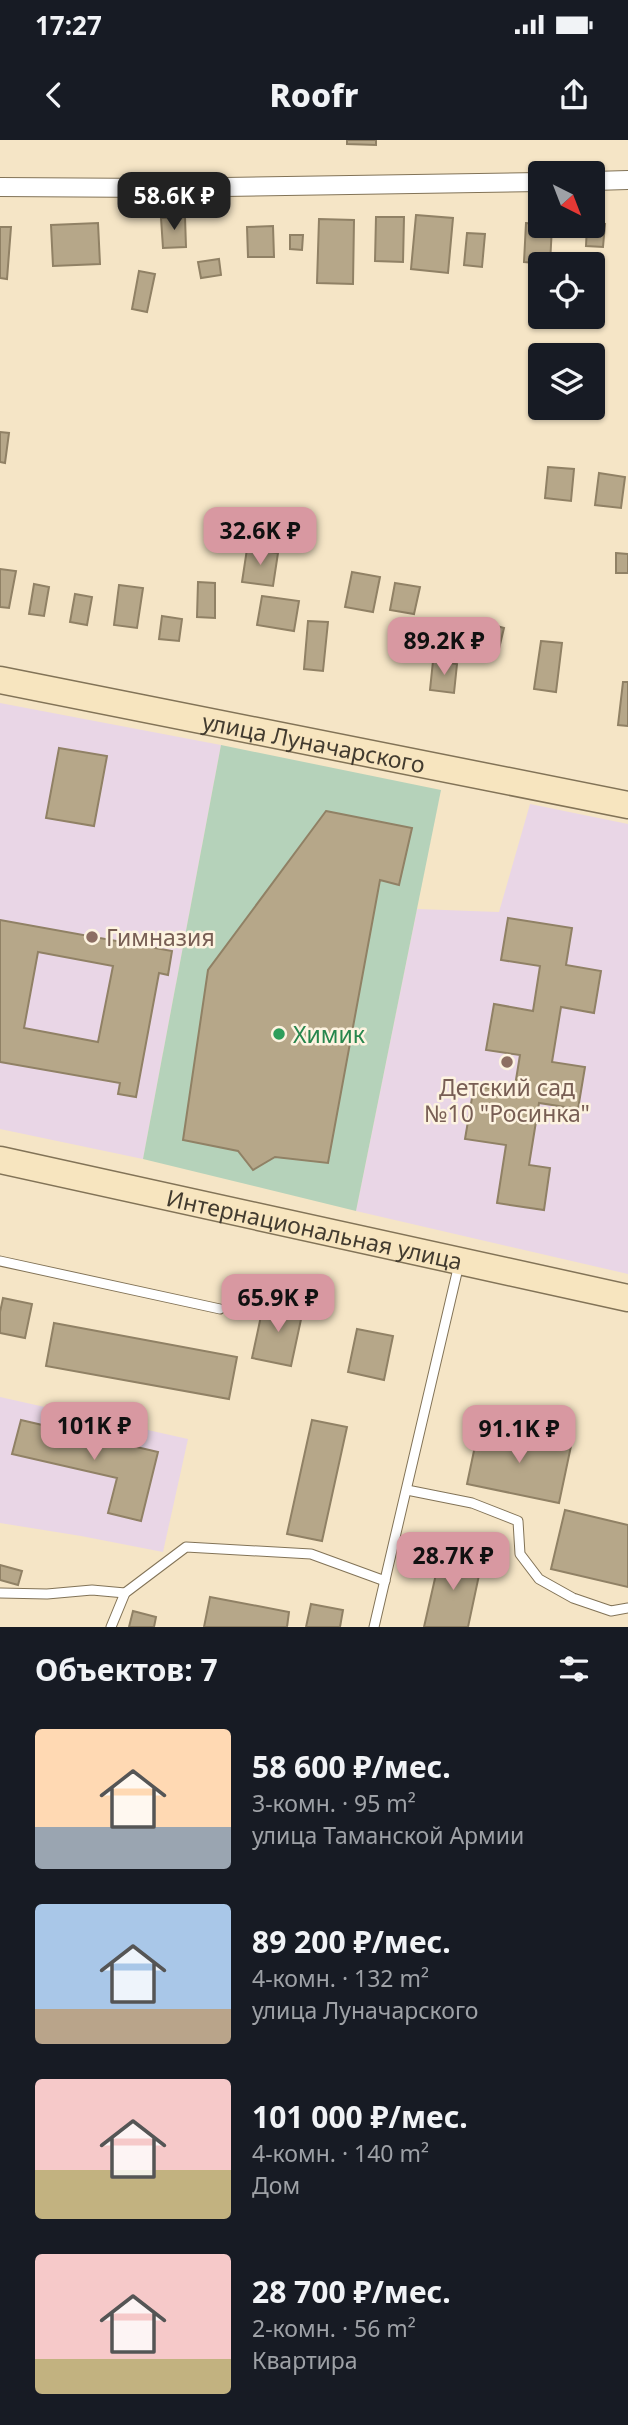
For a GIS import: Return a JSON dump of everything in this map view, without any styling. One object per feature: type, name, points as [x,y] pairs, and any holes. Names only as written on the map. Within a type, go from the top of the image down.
[{"type":"street","points":[[606,181],[628,180]]},
{"type":"street","points":[[0,187],[157,188],[528,182]]},
{"type":"street","name":"улица Луначарского","points":[[0,680],[628,805]]},
{"type":"street","name":"Интернациональная улица","points":[[0,1142],[628,1280]]},
{"type":"street","name":"Интернациональная улица","points":[[0,1160],[628,1298]]},
{"type":"lane","points":[[374,1627],[460,1260]]},
{"type":"lane","points":[[0,1261],[220,1309]]},
{"type":"lane","points":[[407,1490],[472,1503],[518,1521],[520,1554],[539,1579],[573,1598],[598,1607],[611,1611],[628,1608]]},
{"type":"lane","points":[[111,1627],[125,1593],[186,1547],[311,1553],[385,1580]]},
{"type":"lane","points":[[0,1593],[92,1590],[125,1593]]},
{"type":"shaded area","name":"Гимназия","points":[[0,703],[221,745],[143,1159],[0,1129]]},
{"type":"shaded area","name":"Детский сад №10 \"Росинка\"","points":[[530,804],[628,824],[628,1274],[356,1211],[417,909],[499,912]]},
{"type":"shaded area","points":[[0,1397],[188,1439],[163,1552],[0,1523]]},
{"type":"green space","name":"Химик","points":[[221,745],[441,790],[356,1211],[143,1159]]},
{"type":"building","points":[[347,140],[376,140],[376,145],[347,144]]},
{"type":"building","points":[[416,215],[453,218],[448,273],[411,269]]},
{"type":"building","points":[[185,217],[186,247],[163,248],[161,218]]},
{"type":"building","points":[[376,217],[404,217],[403,262],[375,261]]},
{"type":"building","points":[[319,219],[354,220],[353,284],[317,283]]},
{"type":"building","points":[[98,223],[100,264],[53,266],[51,225]]},
{"type":"building","points":[[526,223],[528,238],[551,238],[551,252],[528,252],[528,262],[524,262]]},
{"type":"building","points":[[273,226],[274,257],[248,257],[247,227]]},
{"type":"building","points":[[0,227],[11,227],[7,279],[0,278]]},
{"type":"building","points":[[467,233],[485,234],[482,267],[464,265]]},
{"type":"building","points":[[290,235],[303,235],[302,250],[290,249]]},
{"type":"building","points":[[586,238],[604,238],[603,247],[586,246]]},
{"type":"building","points":[[219,259],[221,275],[201,278],[198,262]]},
{"type":"building","points":[[139,271],[155,274],[147,312],[132,309]]},
{"type":"building","points":[[0,432],[9,433],[5,463],[0,462]]},
{"type":"building","points":[[548,467],[574,469],[571,501],[545,498]]},
{"type":"building","points":[[599,473],[625,477],[621,508],[595,505]]},
{"type":"building","points":[[247,549],[278,553],[273,586],[242,582]]},
{"type":"building","points":[[616,553],[628,554],[628,573],[616,573]]},
{"type":"building","points":[[0,569],[16,571],[9,608],[0,607]]},
{"type":"building","points":[[352,572],[380,577],[373,612],[345,607]]},
{"type":"building","points":[[198,582],[215,583],[215,618],[197,617]]},
{"type":"building","points":[[395,583],[420,587],[414,614],[390,610]]},
{"type":"building","points":[[34,584],[49,587],[44,616],[29,614]]},
{"type":"building","points":[[119,585],[143,588],[137,628],[114,625]]},
{"type":"building","points":[[75,594],[92,597],[87,625],[70,622]]},
{"type":"building","points":[[262,596],[299,601],[294,631],[257,625]]},
{"type":"building","points":[[162,616],[182,619],[179,641],[159,639]]},
{"type":"building","points":[[308,621],[328,622],[323,671],[304,669]]},
{"type":"building","points":[[486,623],[504,628],[498,653],[480,648]]},
{"type":"building","points":[[541,641],[562,643],[556,692],[534,689]]},
{"type":"building","points":[[433,661],[457,664],[454,693],[430,690]]},
{"type":"building","points":[[623,682],[628,682],[628,726],[618,725]]},
{"type":"building","points":[[59,748],[107,756],[94,826],[46,818]]},
{"type":"building","points":[[326,811],[412,828],[399,885],[380,880],[328,1163],[275,1157],[253,1170],[238,1151],[183,1140],[208,970]]},
{"type":"building","points":[[508,918],[572,928],[566,965],[601,971],[594,1013],[561,1007],[552,1062],[585,1067],[578,1109],[539,1103],[529,1165],[550,1168],[544,1210],[497,1203],[506,1145],[465,1139],[474,1086],[514,1092],[520,1055],[486,1050],[494,1004],[533,1011],[540,966],[501,960]]},
{"type":"building","points":[[0,920],[172,951],[168,975],[159,973],[136,1097],[118,1094],[120,1083],[0,1062]],"holes":[[[38,952],[113,966],[98,1042],[24,1028]]]},
{"type":"building","points":[[3,1298],[32,1304],[25,1338],[0,1333]]},
{"type":"building","points":[[264,1302],[303,1310],[291,1366],[252,1358]]},
{"type":"building","points":[[54,1323],[237,1357],[229,1399],[46,1366]]},
{"type":"building","points":[[357,1329],[393,1336],[384,1380],[348,1372]]},
{"type":"building","points":[[21,1420],[158,1452],[141,1521],[108,1513],[117,1478],[12,1454]]},
{"type":"building","points":[[312,1420],[347,1427],[322,1541],[287,1534]]},
{"type":"building","points":[[479,1427],[571,1446],[559,1503],[467,1484]]},
{"type":"building","points":[[565,1510],[628,1525],[628,1587],[551,1569]]},
{"type":"building","points":[[441,1552],[482,1561],[468,1627],[424,1627]]},
{"type":"building","points":[[0,1565],[22,1571],[18,1585],[0,1580]]},
{"type":"building","points":[[210,1597],[289,1612],[287,1627],[204,1627]]},
{"type":"building","points":[[311,1604],[343,1610],[340,1627],[306,1627]]},
{"type":"building","points":[[133,1611],[156,1617],[154,1627],[129,1627]]},
{"type":"place","name":"Гимназия","points":[[92,937]]},
{"type":"place","name":"Химик","points":[[279,1034]]},
{"type":"place","name":"Детский сад №10 \"Росинка\"","points":[[507,1062]]}]
